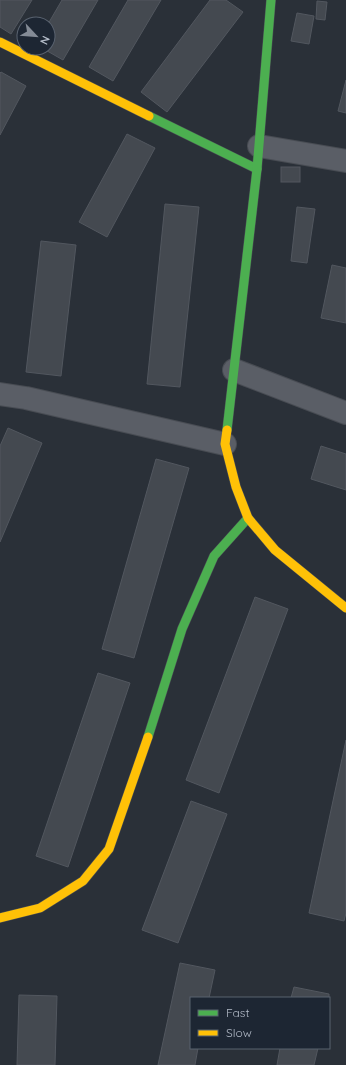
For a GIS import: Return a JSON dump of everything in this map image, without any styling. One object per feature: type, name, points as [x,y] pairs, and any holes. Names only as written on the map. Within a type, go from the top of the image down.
[{"type":"street","points":[[271,0],[257,169],[225,444],[236,487],[248,518],[275,550],[346,608]]},
{"type":"street","points":[[0,42],[257,169]]},
{"type":"street","points":[[259,146],[346,161]]},
{"type":"street","points":[[234,370],[346,413]]},
{"type":"street","points":[[0,394],[26,398],[225,444]]},
{"type":"street","points":[[0,918],[40,908],[83,881],[109,849],[138,767],[182,629],[214,556],[248,518]]},
{"type":"building","points":[[0,0],[32,0],[22,16],[16,16],[16,26],[11,34],[0,27]]},
{"type":"building","points":[[62,0],[98,0],[63,60],[56,56],[56,16],[53,16]]},
{"type":"building","points":[[128,0],[161,0],[113,81],[89,67]]},
{"type":"building","points":[[210,0],[226,0],[243,12],[167,112],[141,92]]},
{"type":"building","points":[[317,1],[327,2],[325,20],[316,19]]},
{"type":"building","points":[[297,13],[314,16],[309,44],[291,41]]},
{"type":"building","points":[[1,72],[26,86],[0,135],[0,73]]},
{"type":"building","points":[[346,80],[346,113],[338,111]]},
{"type":"building","points":[[127,134],[155,148],[107,237],[79,222]]},
{"type":"building","points":[[281,167],[300,167],[300,182],[281,182]]},
{"type":"building","points":[[165,204],[199,207],[180,387],[147,384]]},
{"type":"building","points":[[297,207],[315,209],[307,263],[291,261]]},
{"type":"building","points":[[41,241],[76,245],[61,376],[26,372]]},
{"type":"building","points":[[332,265],[346,268],[346,323],[321,318]]},
{"type":"building","points":[[8,428],[42,443],[0,542],[0,446]]},
{"type":"building","points":[[321,446],[346,454],[346,490],[311,479]]},
{"type":"building","points":[[156,459],[189,468],[134,658],[102,649]]},
{"type":"building","points":[[255,597],[288,609],[219,793],[186,780]]},
{"type":"building","points":[[98,673],[130,683],[68,867],[36,856]]},
{"type":"building","points":[[346,740],[346,913],[344,921],[309,913]]},
{"type":"building","points":[[191,801],[227,814],[178,943],[142,930]]},
{"type":"building","points":[[180,963],[215,970],[209,997],[190,997],[190,1049],[198,1049],[195,1065],[158,1065]]},
{"type":"building","points":[[294,987],[329,994],[329,997],[291,997]]},
{"type":"building","points":[[19,995],[57,996],[55,1065],[17,1065]]},
{"type":"building","points":[[280,1049],[318,1049],[314,1065],[277,1065]]},
{"type":"traffic: fast","points":[[227,430],[257,169],[271,0]]},
{"type":"traffic: fast","points":[[149,116],[257,169]]},
{"type":"traffic: fast","points":[[148,737],[182,629],[214,556],[248,518]]},
{"type":"traffic: slow","points":[[0,42],[149,116]]},
{"type":"traffic: slow","points":[[227,430],[225,444],[236,487],[248,518],[275,550],[346,608]]},
{"type":"traffic: slow","points":[[0,918],[40,908],[83,881],[109,849],[148,737]]}]
